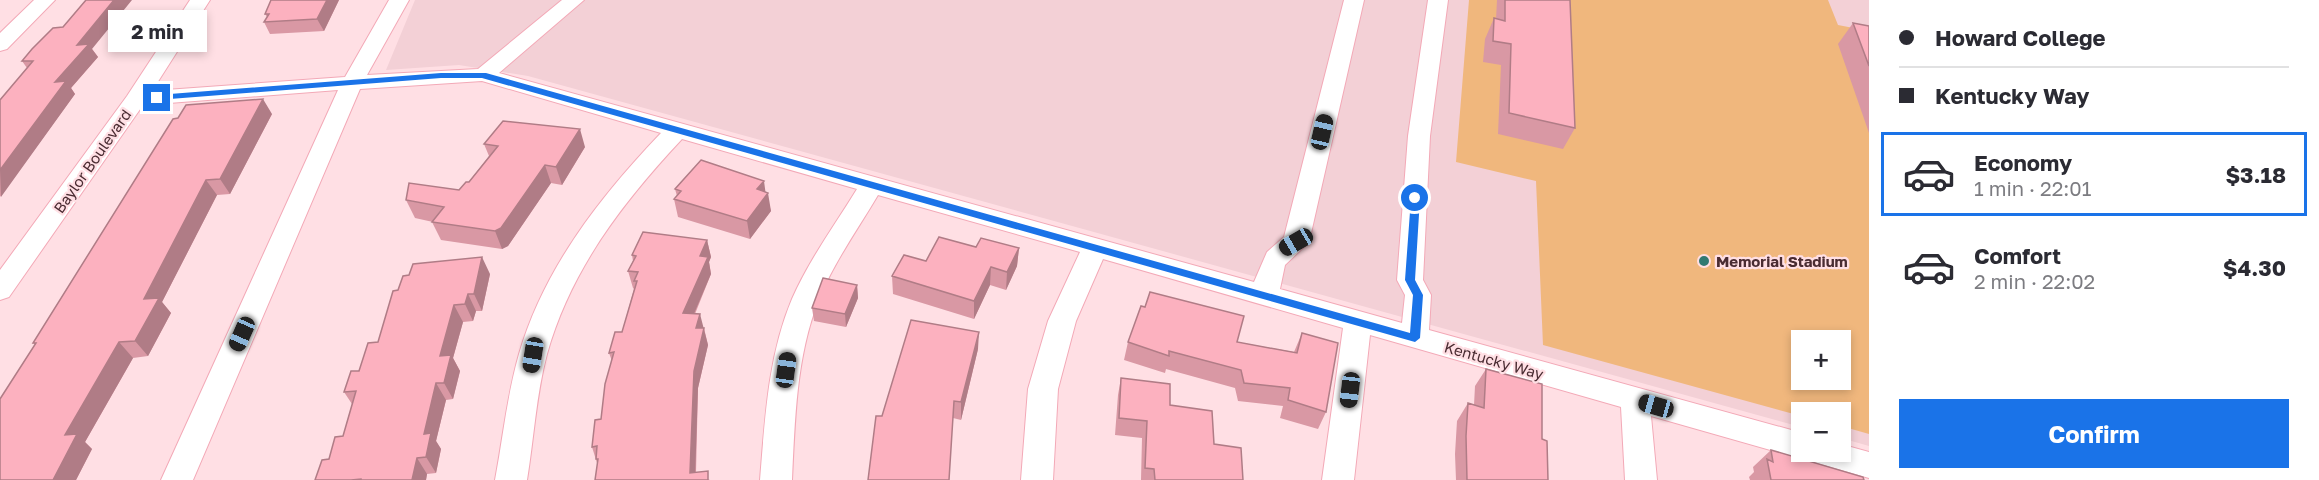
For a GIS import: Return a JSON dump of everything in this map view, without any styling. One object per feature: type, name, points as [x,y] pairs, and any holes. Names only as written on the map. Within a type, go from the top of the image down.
[{"type":"street","points":[[0,45],[45,0]]},
{"type":"street","name":"Baylor Boulevard","points":[[0,290],[136,99],[200,0]]},
{"type":"street","points":[[177,480],[352,82],[399,0]]},
{"type":"street","points":[[483,75],[574,0]]},
{"type":"street","points":[[1265,296],[1270,264],[1283,249],[1296,242],[1354,0]]},
{"type":"street","points":[[1415,338],[1418,295],[1410,280],[1419,136],[1438,0]]},
{"type":"street","name":"Kentucky Way","points":[[136,99],[352,82],[483,75],[1791,443]]},
{"type":"street","points":[[511,480],[533,355],[548,310],[590,233],[648,160],[677,130]]},
{"type":"street","points":[[776,480],[780,413],[789,349],[805,299],[872,185]]},
{"type":"street","points":[[1037,480],[1043,389],[1062,321],[1095,248]]},
{"type":"street","points":[[1338,480],[1358,322]]},
{"type":"street","points":[[1635,400],[1641,480]]},
{"type":"street","points":[[1851,460],[1869,465]]},
{"type":"shaded area","points":[[415,0],[1869,0],[1869,446],[1851,441],[1851,402],[1791,402],[1791,424],[528,76],[459,65],[386,70]]},
{"type":"shaded area","name":"Memorial Stadium","points":[[1469,0],[1828,0],[1838,25],[1869,31],[1869,434],[1851,429],[1851,402],[1791,402],[1791,413],[1543,345],[1536,181],[1456,162]]},
{"type":"building","points":[[86,0],[114,0],[77,45],[89,44],[55,82],[66,81],[0,170],[0,100],[33,61],[22,61],[32,49],[53,28],[63,27]]},
{"type":"building","points":[[271,0],[327,0],[317,19],[264,22],[269,14],[265,14]]},
{"type":"building","points":[[1505,0],[1570,0],[1575,128],[1509,113],[1511,44],[1493,41],[1494,18],[1505,21]]},
{"type":"building","points":[[1853,23],[1869,26],[1869,66]]},
{"type":"building","points":[[263,99],[220,179],[206,180],[144,299],[159,298],[135,341],[119,342],[65,435],[77,434],[53,480],[0,480],[0,399],[173,119],[178,118],[186,105]]},
{"type":"building","points":[[503,121],[580,129],[556,167],[545,165],[501,228],[495,231],[432,222],[444,207],[406,200],[409,183],[459,190],[466,182],[469,182],[498,146],[484,144]]},
{"type":"building","points":[[701,160],[764,181],[757,189],[768,193],[747,221],[674,199],[681,191],[675,189]]},
{"type":"building","points":[[643,232],[707,240],[700,256],[708,257],[683,313],[700,314],[696,328],[704,328],[694,371],[690,473],[708,471],[708,480],[595,480],[597,446],[592,447],[595,420],[601,419],[605,384],[614,352],[609,353],[615,332],[622,332],[637,281],[634,281],[638,272],[628,271],[636,256],[632,255]]},
{"type":"building","points":[[939,237],[976,247],[981,238],[1019,248],[1007,272],[991,267],[974,301],[892,276],[904,255],[926,261]]},
{"type":"building","points":[[482,257],[474,294],[468,294],[465,304],[454,305],[440,356],[451,355],[444,383],[436,383],[424,434],[431,433],[426,457],[417,458],[412,480],[315,480],[322,460],[329,459],[335,437],[343,436],[356,391],[344,392],[351,371],[359,371],[368,343],[378,342],[393,291],[398,290],[403,276],[409,275],[413,264]]},
{"type":"building","points":[[823,278],[857,285],[845,314],[812,308]]},
{"type":"building","points":[[1150,292],[1244,316],[1237,342],[1297,353],[1302,333],[1338,343],[1326,412],[1288,400],[1290,388],[1244,383],[1241,370],[1169,351],[1169,356],[1128,342],[1141,306],[1145,307]]},
{"type":"building","points":[[911,320],[979,332],[961,402],[954,401],[949,480],[868,480],[876,416],[882,416]]},
{"type":"building","points":[[1486,369],[1542,384],[1542,439],[1547,441],[1548,480],[1467,480],[1468,403],[1484,408]]},
{"type":"building","points":[[1121,378],[1170,384],[1170,405],[1212,411],[1214,444],[1241,448],[1243,480],[1155,480],[1154,469],[1145,468],[1147,421],[1119,418]]},
{"type":"building","points":[[1771,450],[1791,456],[1791,462],[1812,462],[1863,477],[1864,480],[1771,480],[1767,459],[1773,462]]},
{"type":"place","name":"Memorial Stadium","points":[[1704,261]]},
{"type":"route","points":[[157,98],[441,76],[483,75],[1415,338],[1418,295],[1410,280],[1415,198]]}]
